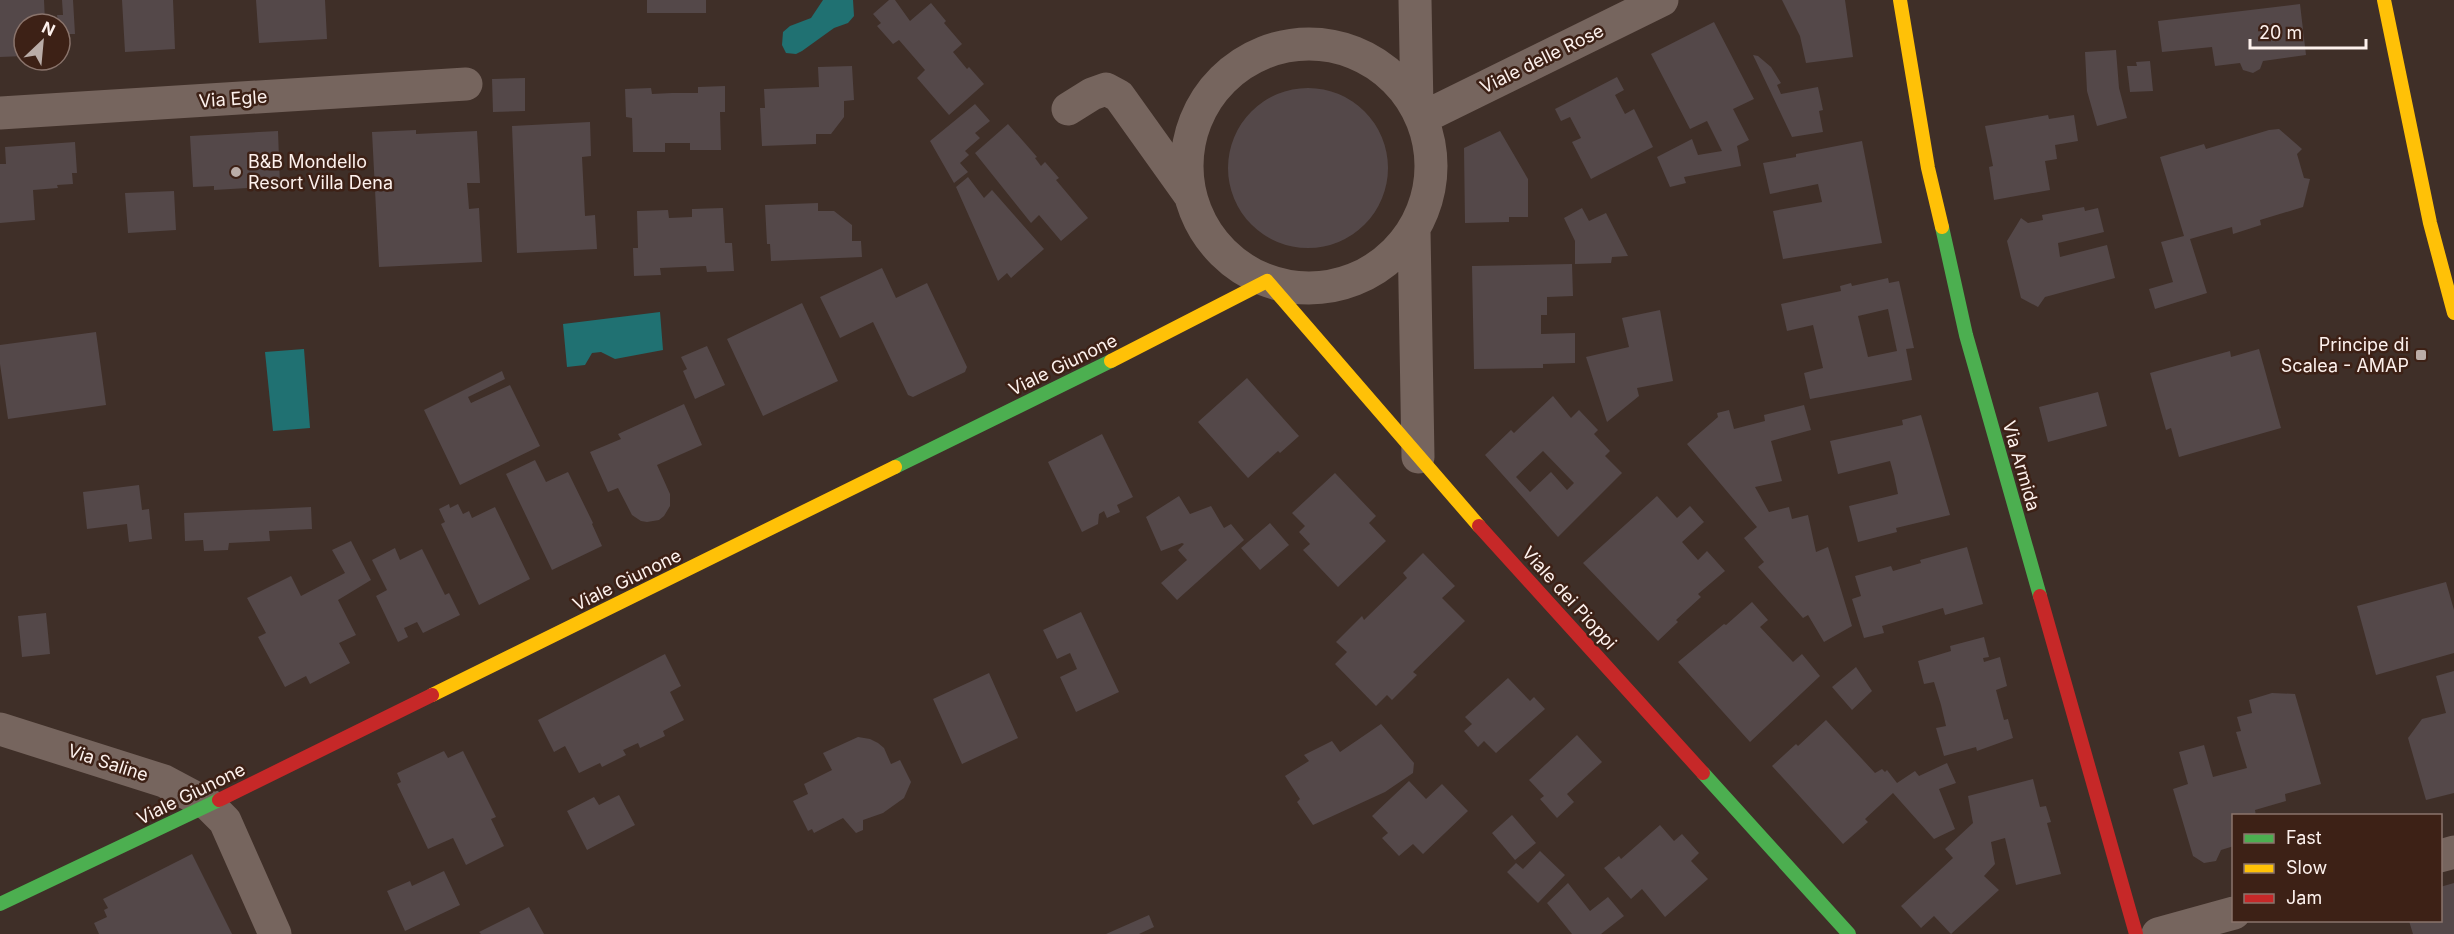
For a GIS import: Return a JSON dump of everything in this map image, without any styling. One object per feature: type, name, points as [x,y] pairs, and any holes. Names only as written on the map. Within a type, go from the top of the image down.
[{"type":"street","points":[[1068,109],[1092,94],[1106,89],[1119,96],[1189,194],[1200,223],[1217,247],[1240,268],[1267,281],[1294,288],[1322,288],[1350,282],[1375,270],[1396,252],[1414,230],[1426,203],[1432,175],[1431,146],[1420,113],[1414,0]]},
{"type":"street","name":"Viale delle Rose","points":[[1420,113],[1662,0]]},
{"type":"street","name":"Via Armida","points":[[1900,0],[1928,168],[1966,335],[2136,934]]},
{"type":"street","points":[[2384,0],[2430,223],[2454,313]]},
{"type":"street","points":[[1189,194],[1186,159],[1192,124],[1209,93],[1233,68],[1264,50],[1299,43],[1335,45],[1368,58],[1396,79],[1420,113]]},
{"type":"street","name":"Via Egle","points":[[0,113],[466,84]]},
{"type":"street","points":[[1414,230],[1418,457]]},
{"type":"street","name":"Viale dei Pioppi","points":[[1267,281],[1418,457],[1849,934]]},
{"type":"street","name":"Viale Giunone","points":[[0,904],[210,805],[1181,327],[1267,281]]},
{"type":"street","name":"Via Saline","points":[[0,729],[164,781],[210,805],[225,821],[275,934]]},
{"type":"street","points":[[2158,934],[2232,914]]},
{"type":"water","points":[[823,0],[853,0],[854,16],[848,23],[834,28],[802,51],[796,54],[786,53],[782,45],[783,32],[790,26],[811,18]]},
{"type":"water","points":[[660,312],[663,350],[615,359],[601,352],[592,353],[585,365],[567,367],[563,324]]},
{"type":"water","points":[[304,349],[310,428],[273,431],[265,352]]},
{"type":"building","points":[[0,0],[44,0],[45,12],[12,12],[12,56],[0,57]]},
{"type":"building","points":[[62,0],[73,0],[75,34],[72,34],[72,12],[63,12]]},
{"type":"building","points":[[122,0],[173,0],[175,49],[125,52]]},
{"type":"building","points":[[256,0],[325,0],[327,39],[259,43]]},
{"type":"building","points":[[647,0],[706,0],[706,13],[647,13]]},
{"type":"building","points":[[889,0],[895,0],[910,21],[931,3],[962,44],[953,52],[984,84],[949,115],[917,78],[925,70],[899,40],[893,44],[877,26],[881,23],[873,14]]},
{"type":"building","points":[[1782,0],[1845,0],[1853,57],[1806,63],[1800,36]]},
{"type":"building","points":[[2300,4],[2306,55],[2263,61],[2260,69],[2253,73],[2243,70],[2240,63],[2215,66],[2212,47],[2162,52],[2158,21]]},
{"type":"building","points":[[1714,22],[1754,99],[1733,109],[1749,140],[1737,146],[1741,166],[1684,177],[1686,183],[1670,187],[1657,157],[1692,139],[1698,155],[1722,151],[1707,121],[1690,129],[1651,54]]},
{"type":"building","points":[[2116,50],[2119,88],[2127,118],[2097,126],[2087,91],[2085,52]]},
{"type":"building","points":[[1753,55],[1758,56],[1771,67],[1781,83],[1777,85],[1781,94],[1818,87],[1823,110],[1819,111],[1823,132],[1792,137]]},
{"type":"building","points":[[2150,61],[2153,91],[2130,92],[2127,66],[2137,66],[2136,62]]},
{"type":"building","points":[[852,66],[854,100],[844,101],[844,117],[831,134],[816,134],[816,144],[762,146],[760,108],[765,108],[764,89],[819,87],[818,67]]},
{"type":"building","points":[[1617,77],[1624,90],[1615,95],[1625,114],[1634,109],[1653,147],[1591,179],[1572,142],[1581,138],[1570,117],[1561,121],[1555,109]]},
{"type":"building","points":[[525,78],[525,111],[493,112],[492,79]]},
{"type":"building","points":[[725,86],[725,112],[720,112],[721,150],[690,150],[690,143],[665,143],[665,152],[633,152],[632,118],[626,117],[625,89],[651,88],[652,94],[698,93],[698,87]]},
{"type":"building","points":[[1308,88],[1339,94],[1364,112],[1382,137],[1388,168],[1382,199],[1364,224],[1339,242],[1308,248],[1277,242],[1252,224],[1234,199],[1228,168],[1234,137],[1252,112],[1277,94]]},
{"type":"building","points":[[975,104],[990,121],[975,133],[980,138],[965,151],[969,155],[960,163],[968,172],[954,183],[930,141]]},
{"type":"building","points":[[2048,115],[2049,119],[2074,115],[2078,141],[2055,145],[2057,159],[2045,161],[2050,190],[1994,200],[1989,167],[1993,166],[1985,126]]},
{"type":"building","points":[[590,122],[591,156],[582,157],[585,216],[595,215],[597,249],[517,253],[512,126]]},
{"type":"building","points":[[1008,124],[1037,157],[1035,158],[1041,166],[1045,162],[1059,178],[1056,180],[1088,218],[1061,241],[1039,215],[1031,223],[975,153]]},
{"type":"building","points":[[2279,129],[2302,149],[2297,154],[2304,178],[2310,179],[2303,207],[2260,220],[2261,225],[2233,234],[2232,227],[2190,239],[2207,293],[2155,309],[2149,289],[2173,282],[2161,242],[2184,236],[2160,157],[2204,144],[2206,149]]},
{"type":"building","points":[[416,130],[416,134],[477,131],[480,183],[467,183],[469,209],[479,208],[482,262],[379,267],[372,132]]},
{"type":"building","points":[[278,131],[280,186],[214,190],[214,186],[193,187],[190,136]]},
{"type":"building","points":[[1500,131],[1528,179],[1528,217],[1509,217],[1509,222],[1465,223],[1464,148]]},
{"type":"building","points":[[1862,141],[1882,243],[1783,259],[1773,211],[1822,202],[1818,184],[1770,194],[1763,163]]},
{"type":"building","points":[[75,142],[77,173],[72,173],[73,184],[33,190],[35,220],[0,223],[0,164],[6,164],[5,147]]},
{"type":"building","points":[[968,177],[984,198],[992,190],[1044,249],[1011,278],[1007,273],[998,281],[956,187]]},
{"type":"building","points":[[174,191],[176,230],[128,233],[125,193]]},
{"type":"building","points":[[818,203],[818,211],[834,211],[852,225],[852,241],[861,241],[862,257],[771,261],[770,244],[767,244],[765,205]]},
{"type":"building","points":[[2084,207],[2085,211],[2098,208],[2104,232],[2058,243],[2060,257],[2107,245],[2115,278],[2045,297],[2038,307],[2021,298],[2007,241],[2021,218],[2028,223],[2043,220],[2042,215]]},
{"type":"building","points":[[723,208],[725,243],[732,243],[734,271],[707,272],[706,266],[660,268],[661,275],[634,276],[633,248],[638,248],[637,211],[668,210],[669,218],[692,217],[692,209]]},
{"type":"building","points":[[1582,208],[1589,221],[1606,213],[1628,256],[1612,257],[1611,263],[1575,264],[1575,241],[1564,218]]},
{"type":"building","points":[[1572,264],[1573,296],[1547,297],[1547,315],[1541,315],[1541,334],[1575,333],[1575,363],[1543,364],[1543,368],[1474,369],[1472,266]]},
{"type":"building","points":[[882,268],[896,298],[927,283],[967,367],[965,372],[913,397],[908,395],[873,322],[840,338],[820,297]]},
{"type":"building","points":[[1888,278],[1889,283],[1899,281],[1914,348],[1906,349],[1912,380],[1810,399],[1804,373],[1823,368],[1813,325],[1787,331],[1781,304],[1841,291],[1840,286],[1851,283],[1852,286]],"holes":[[[1888,309],[1897,351],[1868,357],[1858,316]]]},
{"type":"building","points":[[802,303],[838,381],[763,416],[727,339]]},
{"type":"building","points":[[1660,310],[1673,381],[1637,388],[1639,396],[1607,422],[1586,357],[1629,347],[1622,318]]},
{"type":"building","points":[[96,332],[106,405],[8,419],[0,364],[0,345]]},
{"type":"building","points":[[707,346],[725,385],[695,399],[683,371],[687,369],[681,357]]},
{"type":"building","points":[[2259,349],[2281,428],[2179,457],[2171,428],[2166,430],[2150,373],[2230,351],[2231,357]]},
{"type":"building","points":[[502,371],[505,379],[468,397],[471,403],[510,385],[540,446],[460,485],[424,410]]},
{"type":"building","points":[[1247,378],[1299,436],[1248,478],[1198,422]]},
{"type":"building","points":[[2098,392],[2107,426],[2048,442],[2039,407]]},
{"type":"building","points":[[1553,396],[1571,418],[1579,410],[1598,430],[1594,434],[1610,451],[1605,456],[1622,473],[1558,537],[1485,455],[1511,430],[1514,433]],"holes":[[[1543,451],[1574,483],[1567,490],[1551,472],[1530,492],[1516,477]]]},
{"type":"building","points":[[684,404],[702,445],[657,465],[670,494],[670,506],[659,520],[641,521],[632,515],[618,488],[608,492],[590,452],[621,439],[618,434]]},
{"type":"building","points":[[1804,405],[1811,430],[1771,441],[1782,481],[1755,487],[1769,512],[1789,507],[1792,519],[1808,515],[1816,552],[1828,547],[1852,626],[1824,642],[1808,615],[1803,618],[1758,567],[1764,562],[1744,538],[1757,527],[1687,444],[1718,417],[1717,413],[1729,410],[1734,429],[1765,421],[1764,415]]},
{"type":"building","points":[[1921,415],[1950,515],[1896,528],[1897,532],[1858,542],[1849,506],[1898,494],[1894,475],[1890,461],[1838,474],[1830,441],[1903,425],[1902,420]]},
{"type":"building","points":[[1102,434],[1133,497],[1117,505],[1120,512],[1107,518],[1104,511],[1099,514],[1098,524],[1082,532],[1048,462]]},
{"type":"building","points":[[535,460],[546,482],[568,472],[602,546],[552,570],[506,474]]},
{"type":"building","points":[[1335,473],[1376,516],[1369,523],[1386,541],[1338,587],[1303,550],[1310,544],[1299,532],[1305,526],[1292,513]]},
{"type":"building","points":[[139,485],[142,510],[149,509],[152,539],[129,542],[127,524],[87,529],[83,492]]},
{"type":"building","points":[[1179,496],[1190,514],[1211,506],[1224,528],[1231,524],[1244,540],[1177,600],[1161,583],[1187,560],[1178,550],[1184,544],[1161,551],[1146,517]]},
{"type":"building","points":[[1657,496],[1677,518],[1690,506],[1704,522],[1682,542],[1698,560],[1707,551],[1725,571],[1698,594],[1701,597],[1676,620],[1678,622],[1658,641],[1583,563]]},
{"type":"building","points":[[449,504],[450,508],[458,504],[463,514],[469,511],[472,518],[495,507],[530,579],[479,605],[441,524],[445,522],[439,509]]},
{"type":"building","points":[[311,507],[312,529],[269,531],[270,541],[229,543],[228,550],[204,551],[203,540],[185,541],[184,513]]},
{"type":"building","points":[[1270,523],[1289,545],[1260,570],[1241,548]]},
{"type":"building","points":[[351,541],[371,580],[338,600],[356,635],[339,643],[350,663],[310,684],[306,676],[285,687],[258,637],[266,633],[247,598],[291,576],[301,596],[345,573],[332,550]]},
{"type":"building","points":[[1967,547],[1983,604],[1945,615],[1943,608],[1882,626],[1884,633],[1864,638],[1852,599],[1861,596],[1855,576],[1891,566],[1893,571],[1921,563],[1920,560]]},
{"type":"building","points":[[395,548],[400,560],[422,549],[445,595],[449,593],[460,615],[423,633],[417,622],[404,628],[408,637],[398,642],[376,596],[387,590],[372,560]]},
{"type":"building","points":[[1423,553],[1455,586],[1442,598],[1465,621],[1413,672],[1417,675],[1392,700],[1387,695],[1376,706],[1335,664],[1347,652],[1336,642],[1362,616],[1364,620],[1407,578],[1403,573]]},
{"type":"building","points":[[2446,582],[2454,610],[2454,653],[2376,675],[2357,606]]},
{"type":"building","points":[[1752,602],[1768,620],[1760,627],[1793,662],[1802,654],[1820,676],[1750,742],[1678,662]]},
{"type":"building","points":[[1081,612],[1119,692],[1076,712],[1060,677],[1077,669],[1070,653],[1057,659],[1043,630]]},
{"type":"building","points":[[46,613],[50,654],[22,657],[18,616]]},
{"type":"building","points":[[1984,637],[1989,657],[1983,658],[1984,662],[2000,657],[2007,686],[1996,690],[2004,720],[2008,719],[2013,738],[1977,751],[1976,747],[1944,756],[1936,728],[1946,726],[1941,705],[1934,682],[1924,684],[1918,661],[1951,651],[1950,646]]},
{"type":"building","points":[[665,654],[681,686],[670,692],[684,720],[663,731],[665,736],[640,748],[638,743],[623,750],[626,755],[602,767],[600,763],[579,773],[565,746],[554,752],[538,720]]},
{"type":"building","points":[[1856,667],[1872,691],[1852,710],[1832,687]]},
{"type":"building","points":[[2454,671],[2454,793],[2426,800],[2408,738],[2422,719],[2446,713],[2436,676]]},
{"type":"building","points":[[989,673],[1018,738],[962,764],[933,699]]},
{"type":"building","points":[[1508,678],[1530,701],[1534,697],[1545,709],[1496,753],[1484,741],[1478,747],[1464,731],[1472,724],[1465,717]]},
{"type":"building","points":[[2272,693],[2295,694],[2321,784],[2285,794],[2286,801],[2255,810],[2256,814],[2232,814],[2232,847],[2221,850],[2216,861],[2204,863],[2193,856],[2173,789],[2188,784],[2179,752],[2204,745],[2213,777],[2247,768],[2236,732],[2241,731],[2237,717],[2252,713],[2249,700]]},
{"type":"building","points":[[1826,720],[1875,773],[1882,769],[1885,772],[1887,770],[1897,783],[1915,771],[1919,776],[1947,763],[1956,783],[1939,789],[1955,829],[1934,839],[1893,793],[1865,819],[1868,822],[1843,844],[1772,766]]},
{"type":"building","points":[[1381,724],[1414,763],[1413,773],[1385,792],[1313,825],[1297,802],[1300,799],[1285,776],[1309,761],[1304,755],[1332,741],[1340,752]]},
{"type":"building","points":[[1577,735],[1602,762],[1567,794],[1574,802],[1557,818],[1540,799],[1544,796],[1529,780]]},
{"type":"building","points":[[858,737],[878,743],[884,748],[891,764],[900,760],[911,782],[904,798],[883,813],[863,820],[863,830],[856,833],[843,818],[814,833],[812,829],[808,831],[793,801],[808,794],[804,784],[832,770],[823,753]]},
{"type":"building","points":[[444,751],[448,758],[463,751],[496,817],[491,819],[504,846],[466,865],[453,838],[428,849],[397,784],[401,782],[397,773]]},
{"type":"building","points":[[2033,779],[2040,807],[2046,806],[2051,822],[2047,823],[2061,874],[2016,885],[2005,838],[1991,842],[1995,864],[1984,876],[1999,890],[1951,934],[1934,916],[1921,928],[1901,906],[1953,858],[1945,849],[1973,823],[1968,796]]},
{"type":"building","points":[[1409,781],[1426,799],[1442,784],[1468,811],[1423,854],[1413,844],[1399,856],[1382,838],[1388,833],[1372,816]]},
{"type":"building","points":[[619,795],[635,825],[587,850],[567,811],[594,797],[599,805]]},
{"type":"building","points":[[1512,815],[1536,843],[1515,860],[1492,833]]},
{"type":"building","points":[[1660,825],[1674,841],[1682,834],[1699,853],[1691,861],[1708,879],[1665,917],[1642,889],[1631,899],[1604,868],[1619,856],[1621,859]]},
{"type":"building","points":[[1540,851],[1565,875],[1538,903],[1507,872],[1516,863],[1523,869]]},
{"type":"building","points":[[192,854],[232,934],[99,934],[94,923],[107,917],[104,910],[108,908],[103,899]]},
{"type":"building","points":[[444,871],[460,905],[405,931],[387,891],[410,881],[412,886]]},
{"type":"building","points":[[1568,883],[1590,911],[1608,897],[1624,916],[1601,934],[1572,934],[1547,903]]},
{"type":"building","points":[[2454,883],[2454,934],[2413,934],[2409,922],[2442,922],[2442,886]]},
{"type":"building","points":[[529,907],[544,934],[481,934],[479,932]]},
{"type":"building","points":[[1149,915],[1154,927],[1139,934],[1106,934]]},
{"type":"traffic: fast","points":[[1942,227],[1966,335],[2040,596]]},
{"type":"traffic: fast","points":[[895,467],[1111,361]]},
{"type":"traffic: fast","points":[[1703,773],[1849,934]]},
{"type":"traffic: fast","points":[[0,904],[219,800]]},
{"type":"traffic: slow","points":[[1900,0],[1928,168],[1942,227]]},
{"type":"traffic: slow","points":[[2384,0],[2430,223],[2454,313]]},
{"type":"traffic: slow","points":[[1111,361],[1267,281],[1479,526]]},
{"type":"traffic: slow","points":[[432,695],[895,467]]},
{"type":"traffic: jam","points":[[1479,526],[1703,773]]},
{"type":"traffic: jam","points":[[2040,596],[2136,934]]},
{"type":"traffic: jam","points":[[219,800],[432,695]]},
{"type":"place","name":"B&B Mondello Resort Villa Dena","points":[[236,172]]},
{"type":"place","name":"Principe di Scalea - AMAP","points":[[2421,355]]}]
